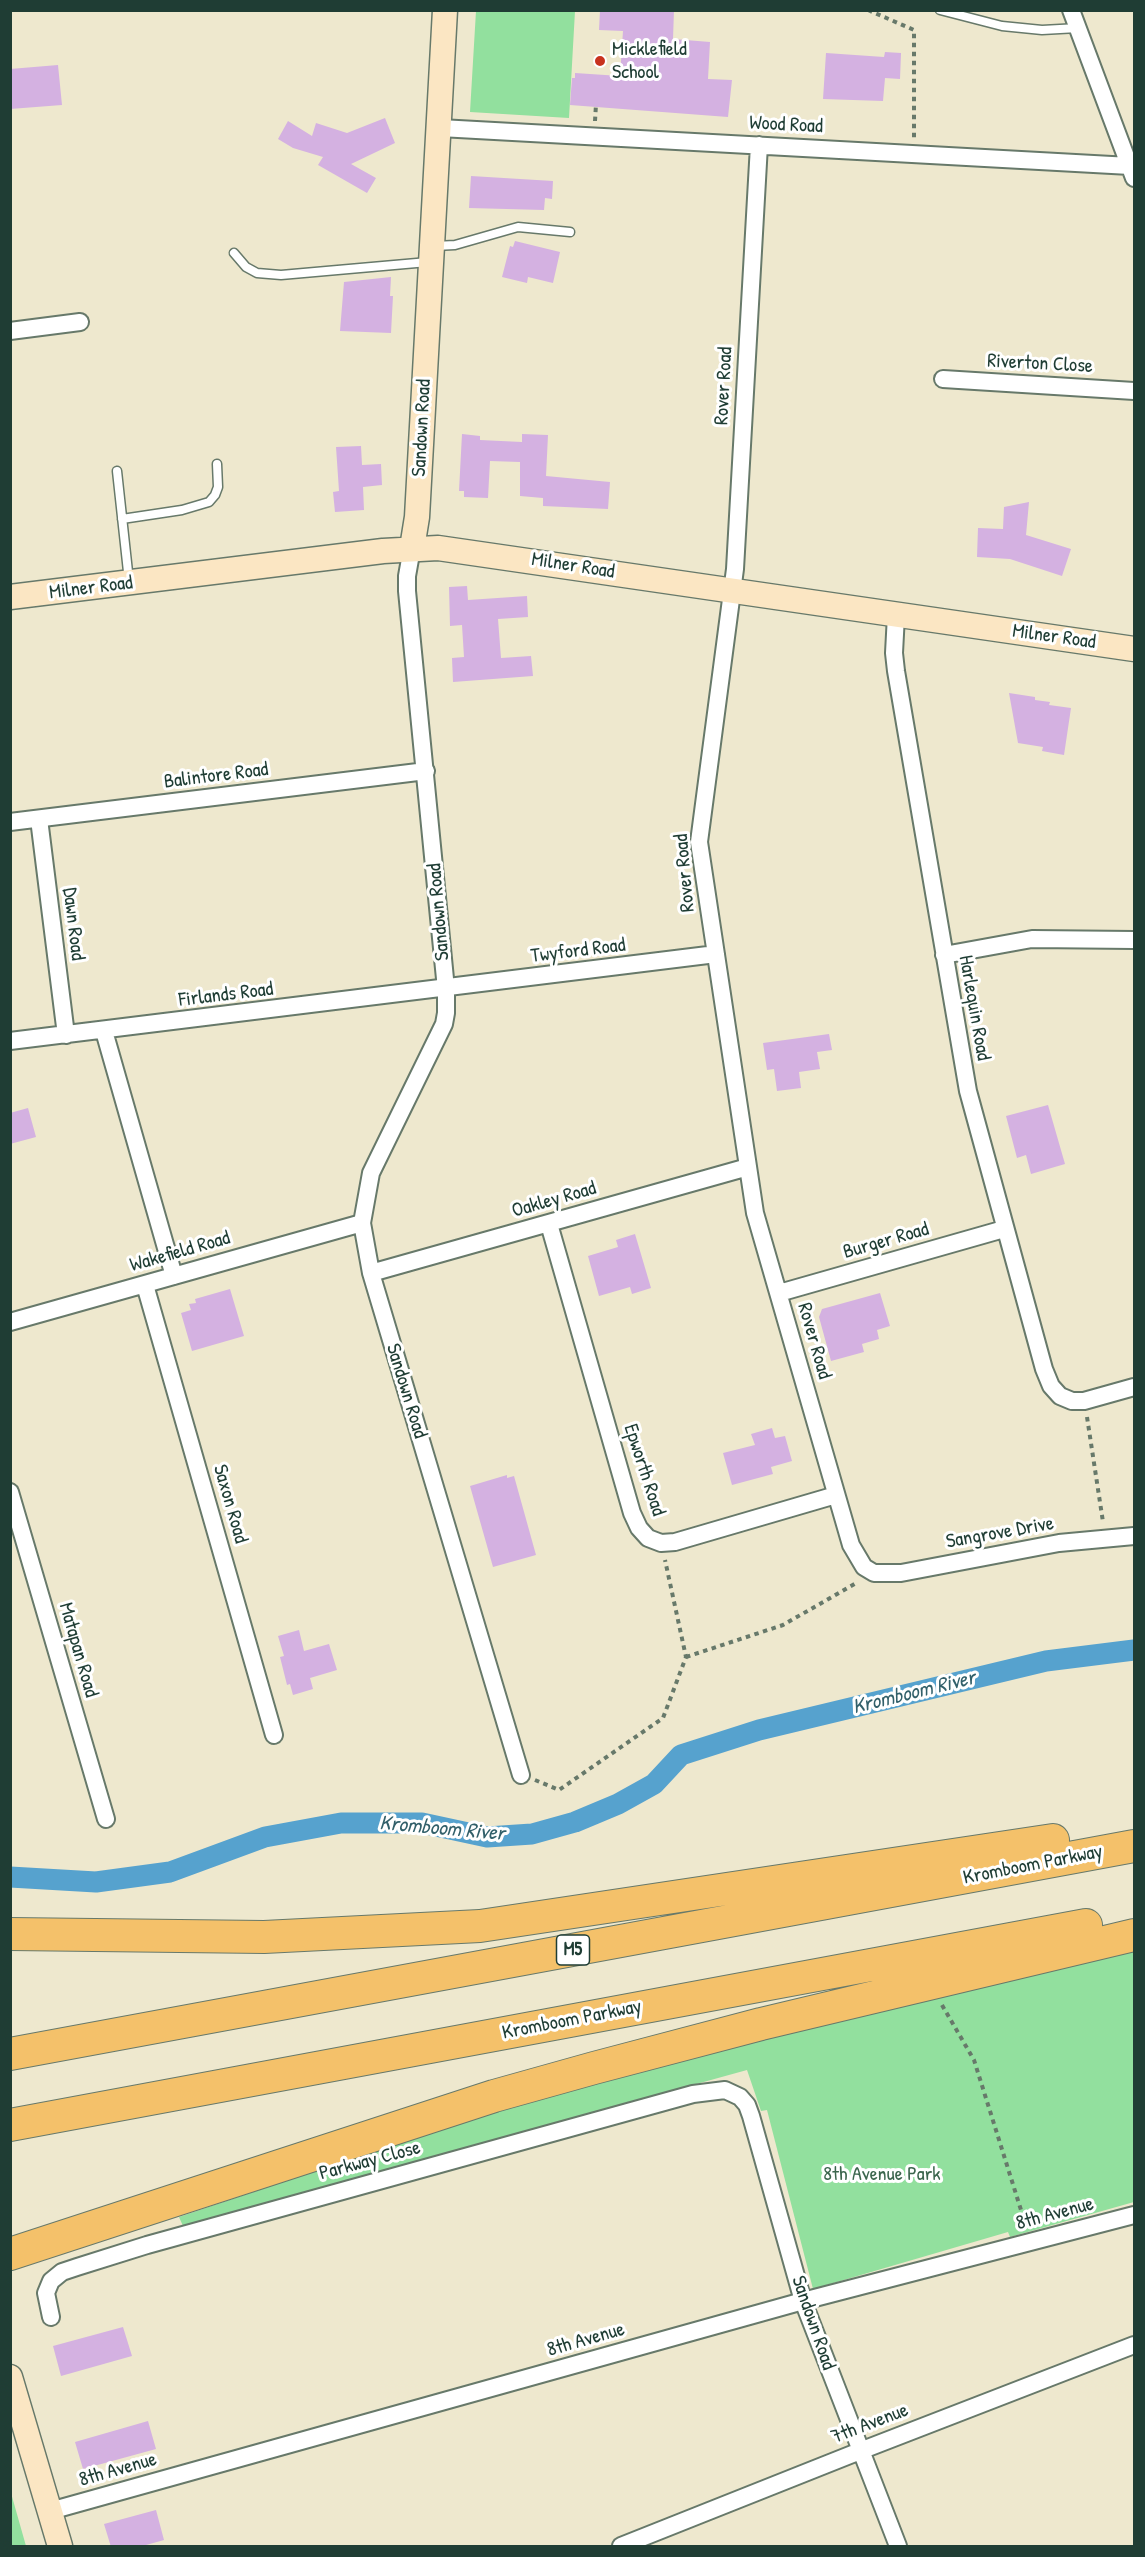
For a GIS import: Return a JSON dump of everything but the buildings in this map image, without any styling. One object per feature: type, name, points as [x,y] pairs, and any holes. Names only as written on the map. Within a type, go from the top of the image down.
[{"type":"highway","points":[[10,1934],[264,1937],[351,1935],[480,1926],[1134,1828]]},
{"type":"highway","name":"Kromboom Parkway","points":[[10,2054],[1134,1846]]},
{"type":"highway","name":"Kromboom Parkway","points":[[10,2125],[1134,1916]]},
{"type":"highway","points":[[10,2254],[494,2096],[750,2027],[1134,1935]]},
{"type":"main road","name":"Sandown Road","points":[[412,548],[417,517],[445,10]]},
{"type":"main road","name":"Milner Road","points":[[10,597],[412,548],[438,548],[549,562],[1134,649]]},
{"type":"main road","points":[[10,2377],[60,2547]]},
{"type":"street","points":[[1071,10],[1132,172]]},
{"type":"street","name":"Wood Road","points":[[440,129],[915,154],[1132,172]]},
{"type":"street","name":"Rover Road","points":[[759,145],[732,591],[699,843],[755,1213],[851,1545],[864,1566],[874,1573]]},
{"type":"street","points":[[10,331],[80,322]]},
{"type":"street","name":"Riverton Close","points":[[943,379],[1134,391]]},
{"type":"street","name":"Sandown Road","points":[[412,548],[406,591],[426,771],[446,989],[444,1024],[379,1155],[366,1191],[362,1223],[371,1273],[521,1774]]},
{"type":"street","name":"Harlequin Road","points":[[896,615],[894,653],[896,671],[968,1091],[1044,1369],[1051,1386],[1060,1396],[1072,1401],[1084,1401]]},
{"type":"street","name":"Balintore Road","points":[[10,822],[426,771]]},
{"type":"street","name":"Dawn Road","points":[[39,819],[66,1035]]},
{"type":"street","points":[[944,956],[1032,939],[1134,940]]},
{"type":"street","name":"Twyford Road","points":[[446,989],[716,954]]},
{"type":"street","name":"Firlands Road","points":[[10,1041],[446,989]]},
{"type":"street","points":[[104,1031],[174,1276]]},
{"type":"street","name":"Oakley Road","points":[[371,1273],[748,1167]]},
{"type":"street","name":"Wakefield Road","points":[[10,1322],[362,1223]]},
{"type":"street","name":"Epworth Road","points":[[549,1224],[632,1514],[639,1528],[648,1538],[661,1544],[675,1542],[836,1495]]},
{"type":"street","name":"Burger Road","points":[[779,1293],[1004,1229]]},
{"type":"street","name":"Saxon Road","points":[[145,1285],[274,1735]]},
{"type":"street","points":[[1084,1401],[1134,1387]]},
{"type":"street","name":"Matapan Road","points":[[10,1492],[106,1819]]},
{"type":"street","name":"Sangrove Drive","points":[[874,1573],[901,1573],[1059,1543],[1134,1536]]},
{"type":"street","name":"Parkway Close","points":[[51,2317],[46,2293],[51,2281],[62,2272],[147,2245],[693,2094],[726,2090],[740,2097]]},
{"type":"street","name":"Sandown Road","points":[[740,2097],[747,2105],[751,2116],[803,2301],[898,2547]]},
{"type":"street","name":"8th Avenue","points":[[50,2511],[803,2301],[1134,2215]]},
{"type":"street","name":"7th Avenue","points":[[621,2547],[1134,2345]]},
{"type":"lane","points":[[940,10],[1002,26],[1042,30],[1078,28]]},
{"type":"lane","points":[[234,253],[246,267],[257,273],[281,275],[432,254],[518,227],[570,232]]},
{"type":"lane","points":[[122,519],[182,510],[209,502],[218,487],[217,464]]},
{"type":"lane","points":[[117,471],[129,583]]},
{"type":"path","points":[[868,10],[914,30],[915,154]]},
{"type":"path","points":[[1084,1401],[1106,1539]]},
{"type":"path","points":[[521,1774],[559,1790],[663,1718],[686,1657],[661,1544]]},
{"type":"path","points":[[686,1657],[783,1624],[874,1573]]},
{"type":"path","points":[[930,1983],[974,2060],[1031,2242]]},
{"type":"green space","points":[[476,11],[575,11],[569,118],[470,112]]},
{"type":"green space","name":"8th Avenue Park","points":[[1134,1949],[1134,2202],[1010,2237],[1008,2232],[813,2289],[767,2110],[761,2111],[747,2070],[183,2226],[179,2217],[508,2106],[708,2050]]},
{"type":"green space","points":[[11,2493],[26,2546],[11,2546]]},
{"type":"waterway","name":"Kromboom River","points":[[10,1877],[96,1882],[170,1872],[265,1837],[341,1823],[422,1823],[487,1837],[532,1834],[575,1822],[618,1804],[654,1784],[681,1755],[759,1730],[1046,1661],[1134,1650]]},
{"type":"place","name":"Micklefield School","points":[[600,61]]}]
